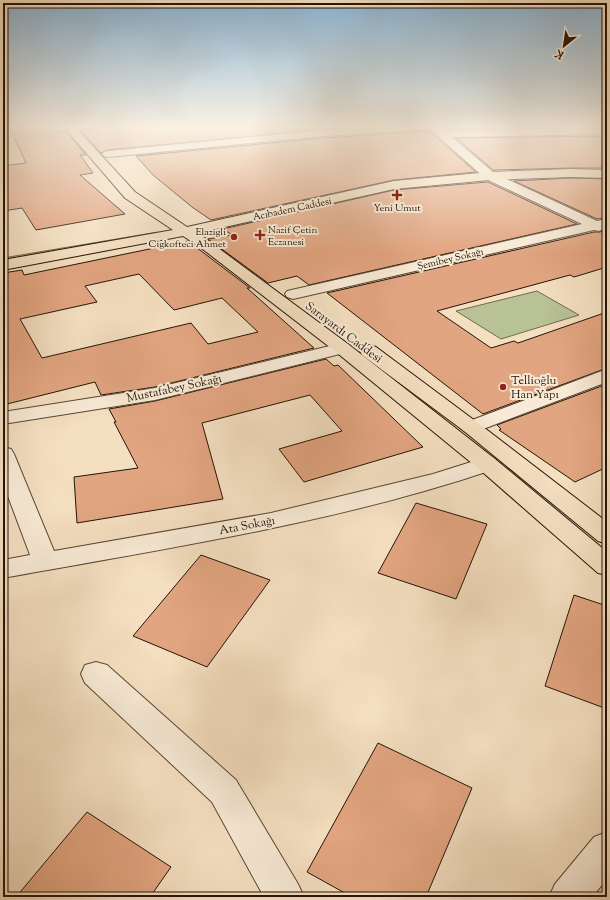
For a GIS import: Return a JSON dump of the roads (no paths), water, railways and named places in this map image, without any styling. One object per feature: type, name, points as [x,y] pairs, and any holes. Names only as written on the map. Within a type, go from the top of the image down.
[{"type":"main road","name":"Sarayardı Caddesi","points":[[107,169],[130,195],[151,210],[193,230],[293,294],[471,427],[607,535]]},
{"type":"main road","points":[[122,169],[130,177]]},
{"type":"main road","name":"Acıbadem Caddesi","points":[[3,265],[161,237],[394,185],[487,174],[551,169]]},
{"type":"main road","name":"Acıbadem Caddesi","points":[[487,174],[607,174]]},
{"type":"main road","name":"Sarayardı Caddesi","points":[[141,188],[146,194],[173,212],[193,230],[487,464],[607,566]]},
{"type":"main road","points":[[121,235],[142,225],[151,210]]},
{"type":"main road","name":"Sarayardı Caddesi","points":[[161,237],[193,230]]},
{"type":"main road","name":"Acıbadem Caddesi","points":[[3,254],[121,235],[193,230]]},
{"type":"street","points":[[481,169],[487,174],[603,227]]},
{"type":"street","name":"Şemibey Sokağı","points":[[293,294],[603,227]]},
{"type":"street","name":"Mustafabey Sokağı","points":[[3,418],[155,394],[342,348]]},
{"type":"street","points":[[471,427],[607,375]]},
{"type":"street","points":[[3,454],[46,562]]},
{"type":"street","name":"Ata Sokağı","points":[[3,569],[271,521],[439,480],[487,464]]},
{"type":"street","points":[[96,674],[224,791],[285,897]]},
{"type":"street","points":[[568,897],[607,850]]},
{"type":"place","name":"Yeni Umut","points":[[397,195]]},
{"type":"place","name":"Nazif Çetin Eczanesi","points":[[260,235]]},
{"type":"place","name":"Elazigli Cigkofteci Ahmet","points":[[234,237]]},
{"type":"place","name":"Tellioğlu Han Yapı","points":[[503,387]]}]
